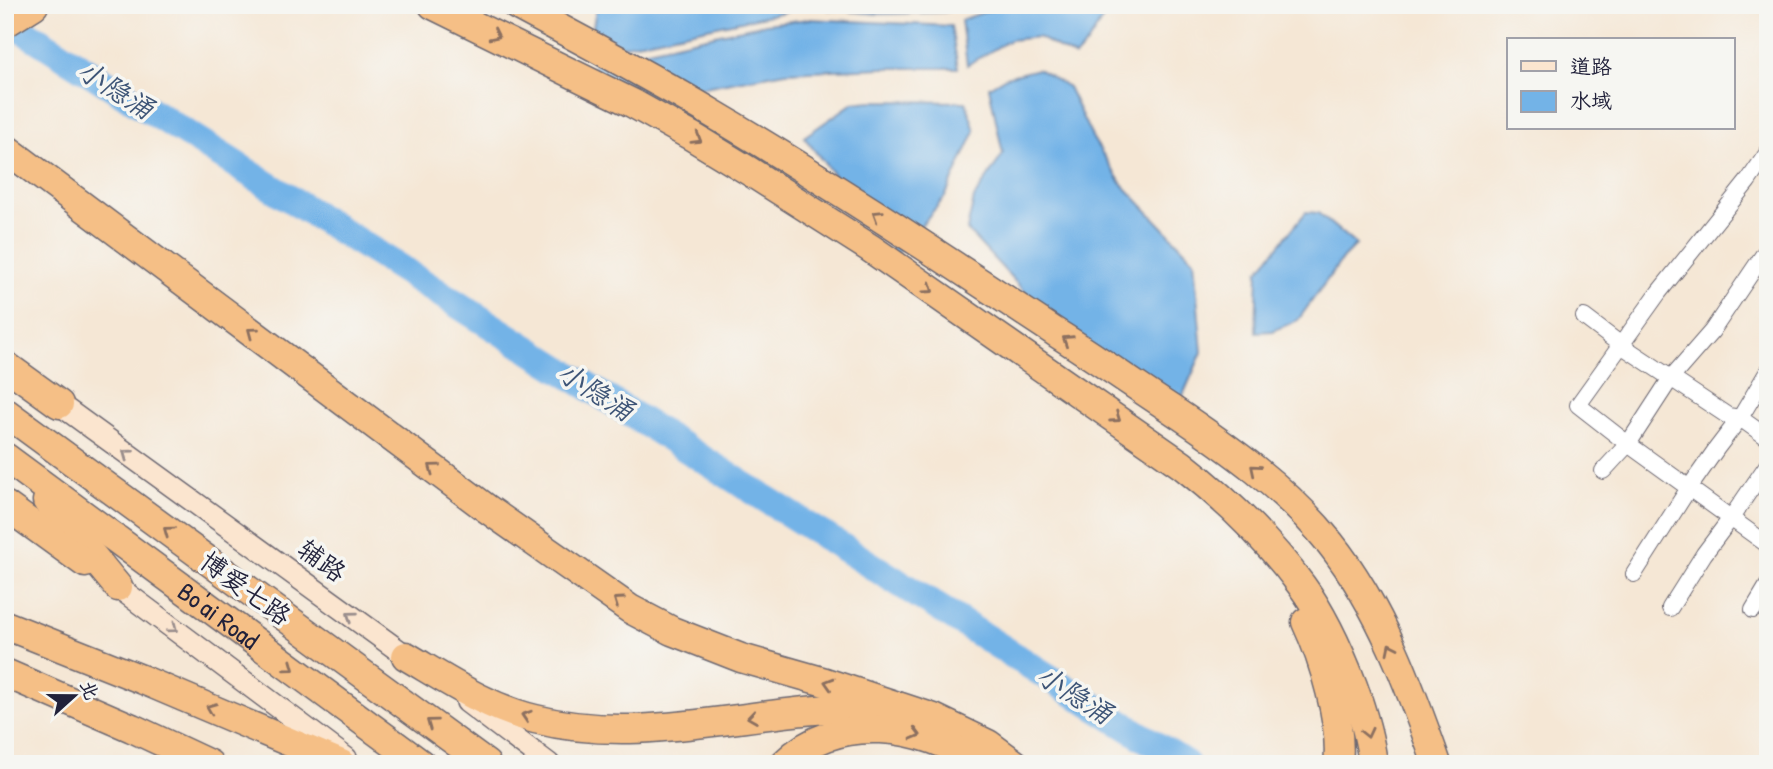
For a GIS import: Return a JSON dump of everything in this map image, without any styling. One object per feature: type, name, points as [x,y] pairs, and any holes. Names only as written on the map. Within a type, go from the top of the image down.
[{"type":"highway","points":[[5,23],[34,5]]},
{"type":"highway","points":[[433,5],[632,103],[704,144],[849,234],[1214,490],[1267,545],[1302,587],[1321,617],[1343,661],[1361,707],[1373,764]]},
{"type":"highway","points":[[516,5],[686,98],[778,153],[1099,360],[1238,455],[1298,508],[1329,542],[1358,582],[1399,666],[1437,764]]},
{"type":"highway","points":[[5,148],[486,508],[631,610],[672,631],[741,658],[825,682],[953,726],[979,739],[1015,764]]},
{"type":"highway","points":[[5,365],[59,404]]},
{"type":"highway","points":[[5,394],[59,404]]},
{"type":"highway","name":"博爱七路","points":[[5,412],[486,764]]},
{"type":"highway","points":[[12,462],[118,587]]},
{"type":"highway","name":"Bo'ai Road","points":[[12,462],[421,764]]},
{"type":"highway","points":[[5,505],[118,587]]},
{"type":"highway","points":[[1267,545],[1309,628],[1324,670],[1335,715],[1340,753],[1338,764]]},
{"type":"highway","points":[[5,625],[341,764]]},
{"type":"highway","points":[[406,656],[490,703],[533,719],[580,727],[659,728],[845,708],[886,708],[917,712]]},
{"type":"highway","points":[[5,673],[209,764]]},
{"type":"highway","points":[[1418,710],[1430,764]]},
{"type":"highway","points":[[784,764],[806,746],[826,737],[870,729],[898,730],[923,736],[951,747],[980,764]]},
{"type":"street","points":[[1768,152],[1659,292],[1578,405],[1768,545]]},
{"type":"street","points":[[1603,471],[1628,444],[1671,378],[1712,331],[1768,248]]},
{"type":"street","points":[[1584,317],[1621,345],[1728,416],[1740,418],[1768,438]]},
{"type":"street","points":[[1634,574],[1768,372]]},
{"type":"street","name":"辅路","points":[[59,404],[406,656],[549,764]]},
{"type":"street","points":[[1670,608],[1704,554],[1768,464]]},
{"type":"street","points":[[1753,610],[1768,585]]},
{"type":"street","points":[[118,587],[354,764]]},
{"type":"water","points":[[597,5],[789,5],[789,11],[588,53]]},
{"type":"water","points":[[822,5],[966,5],[945,12],[879,14],[827,9]]},
{"type":"water","points":[[1005,5],[1111,6],[1087,44],[1075,57],[1038,37],[1010,40],[967,65],[961,20]]},
{"type":"water","points":[[809,19],[951,26],[958,68],[786,72],[611,104],[594,100],[594,62],[765,24]]},
{"type":"water","points":[[1038,69],[1068,87],[1092,137],[1121,183],[1194,260],[1202,352],[1180,402],[1066,336],[967,230],[974,198],[1003,154],[989,87],[1006,77]]},
{"type":"water","points":[[966,102],[975,131],[945,197],[896,255],[804,137],[853,103]]},
{"type":"water","points":[[1306,212],[1318,213],[1356,245],[1343,258],[1298,320],[1273,331],[1256,332],[1258,271]]},
{"type":"waterway","name":"小隐涌","points":[[5,19],[1186,764]]}]
